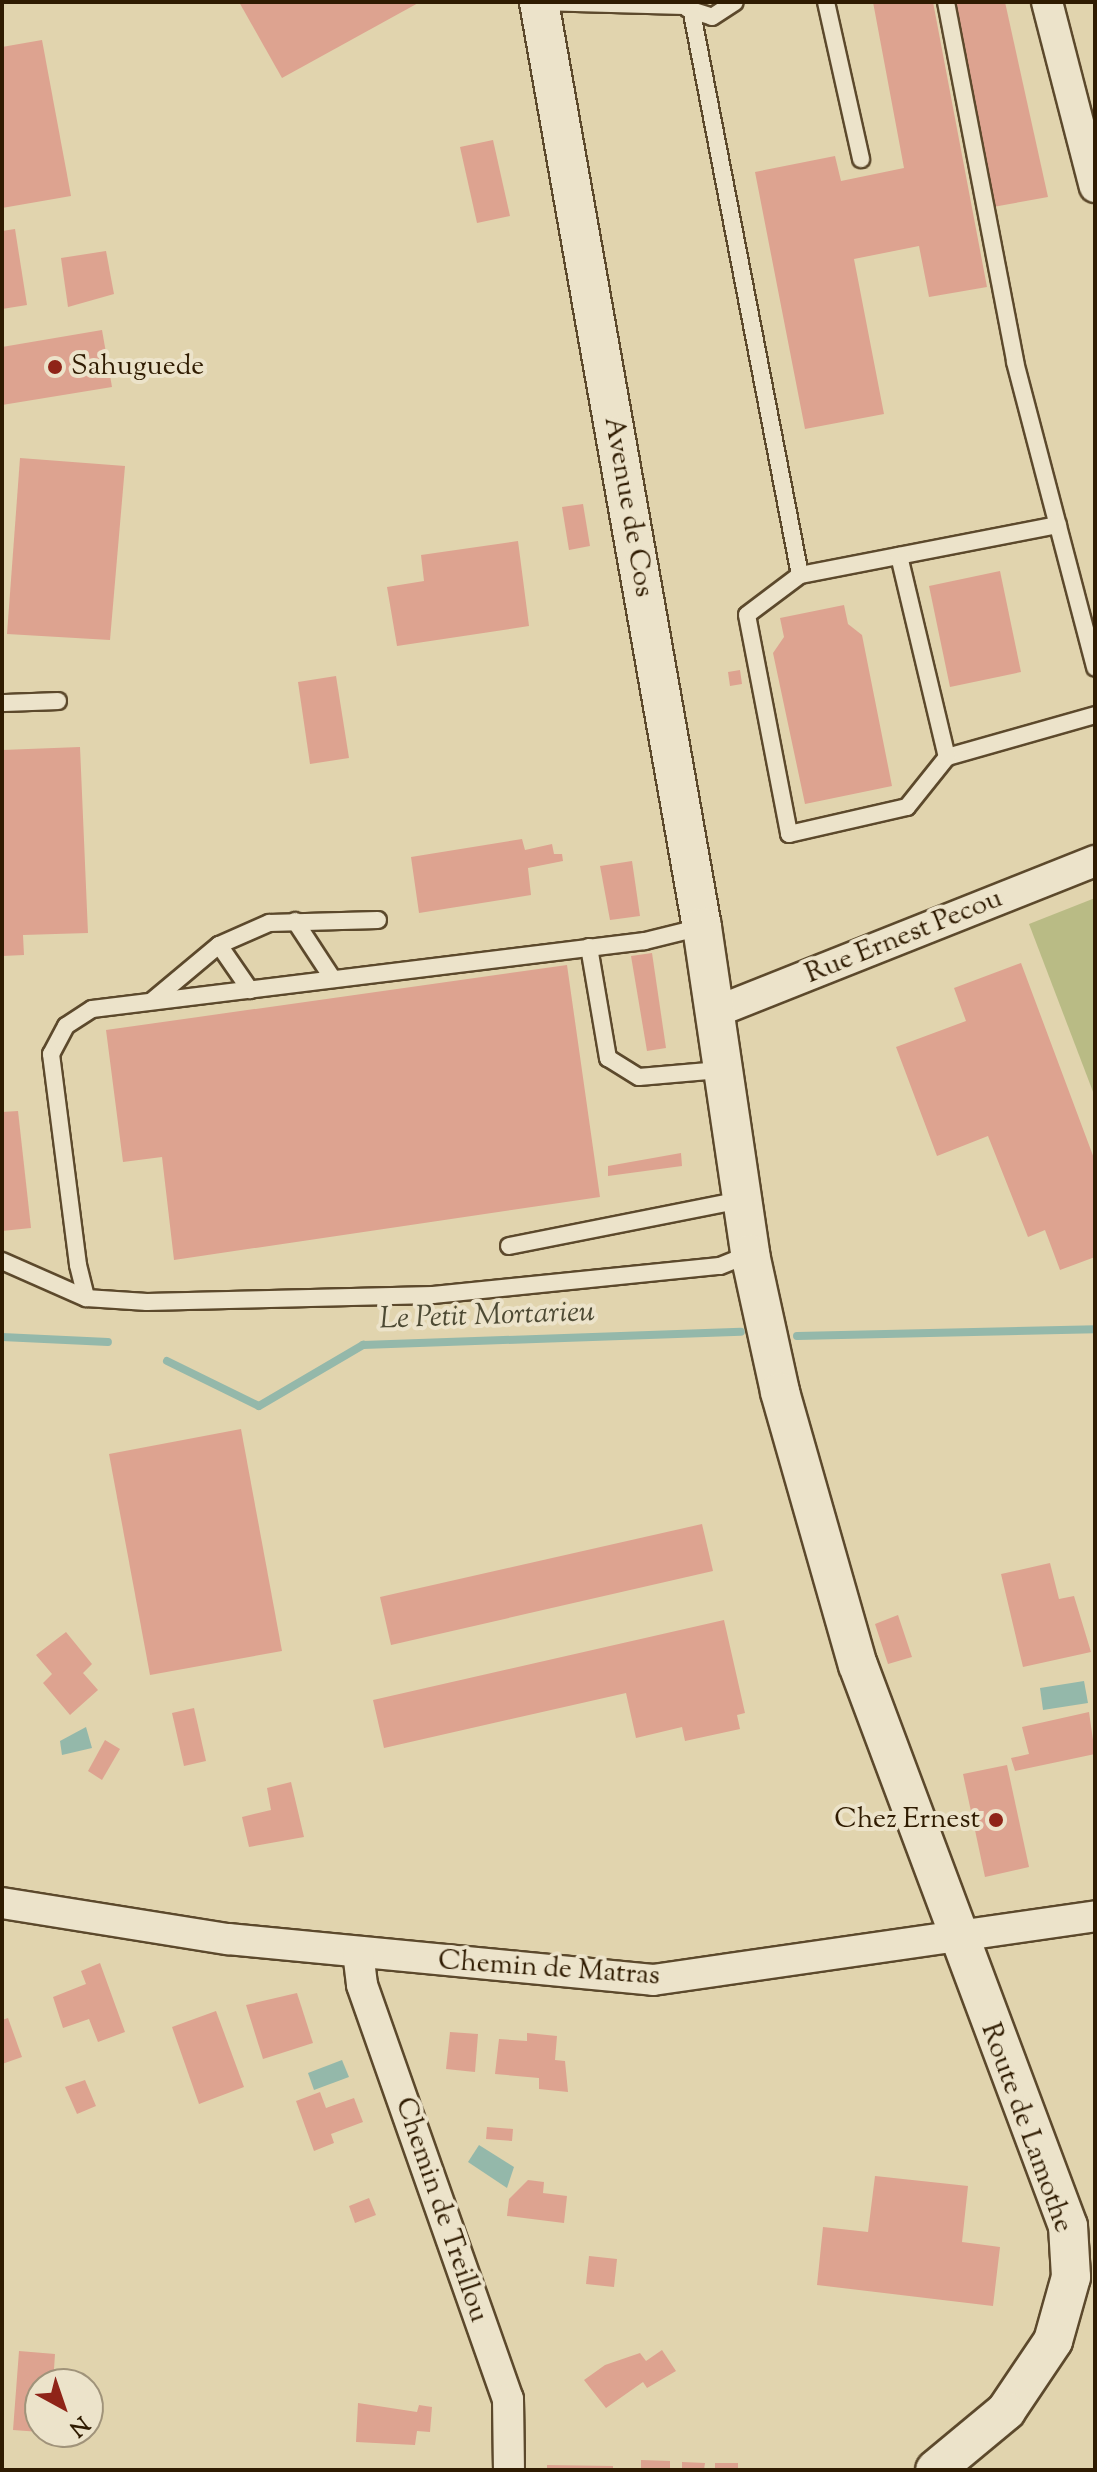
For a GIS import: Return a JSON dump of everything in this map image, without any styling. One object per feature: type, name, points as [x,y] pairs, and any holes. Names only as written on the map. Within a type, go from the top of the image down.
[{"type":"street","name":"Avenue de Cos","points":[[539,2],[702,927],[720,1070],[750,1254]]},
{"type":"street","points":[[1047,2],[1095,187]]},
{"type":"street","name":"Rue Ernest Pecou","points":[[713,1013],[1095,861]]},
{"type":"street","name":"Route de Lamothe","points":[[750,1254],[780,1392],[858,1665],[954,1932],[1068,2226],[1071,2277],[1053,2341],[1006,2411],[935,2470]]},
{"type":"street","name":"Chemin de Matras","points":[[2,1903],[358,1952],[653,1980],[954,1932],[1095,1916]]},
{"type":"street","name":"Chemin de Treillou","points":[[358,1952],[362,1985],[508,2399],[509,2470]]},
{"type":"lane","points":[[539,2],[686,7],[712,17],[735,2]]},
{"type":"lane","points":[[826,2],[861,159]]},
{"type":"lane","points":[[946,2],[1015,362],[1095,668]]},
{"type":"lane","points":[[686,7],[800,575]]},
{"type":"lane","points":[[1058,525],[800,575],[747,615],[789,834],[907,807],[947,757],[1095,715]]},
{"type":"lane","points":[[899,556],[947,757]]},
{"type":"lane","points":[[2,703],[58,701]]},
{"type":"lane","points":[[151,1002],[219,945],[269,923],[378,920]]},
{"type":"lane","points":[[295,921],[333,979]]},
{"type":"lane","points":[[86,1298],[51,1054],[66,1026],[92,1009],[589,947],[702,927]]},
{"type":"lane","points":[[219,945],[250,990]]},
{"type":"lane","points":[[589,947],[608,1058],[639,1077],[720,1070]]},
{"type":"lane","points":[[509,1246],[741,1200]]},
{"type":"lane","points":[[2,1261],[86,1298],[433,1295],[720,1266],[750,1254]]},
{"type":"green space","points":[[1095,898],[1095,1097],[1029,924]]},
{"type":"shaded area","points":[[1084,1681],[1088,1703],[1043,1710],[1040,1688]]},
{"type":"shaded area","points":[[86,1727],[92,1748],[62,1755],[60,1741]]},
{"type":"shaded area","points":[[342,2060],[349,2077],[314,2090],[308,2073]]},
{"type":"shaded area","points":[[479,2145],[514,2167],[507,2188],[468,2162]]},
{"type":"building","points":[[239,2],[420,2],[282,78]]},
{"type":"building","points":[[873,2],[933,2],[987,287],[929,297],[919,246],[854,259],[884,414],[805,429],[755,172],[835,156],[841,181],[904,168]]},
{"type":"building","points":[[954,2],[1005,2],[1048,197],[993,207]]},
{"type":"building","points":[[42,40],[71,196],[2,208],[2,47]]},
{"type":"building","points":[[493,140],[510,216],[477,223],[460,147]]},
{"type":"building","points":[[15,229],[27,305],[2,309],[2,231]]},
{"type":"building","points":[[106,251],[114,294],[68,307],[61,258]]},
{"type":"building","name":"Sahuguede","points":[[102,330],[112,387],[2,405],[2,347]]},
{"type":"building","points":[[20,458],[125,466],[110,640],[7,634]]},
{"type":"building","points":[[583,504],[590,546],[569,550],[562,507]]},
{"type":"building","points":[[518,541],[529,626],[397,646],[387,587],[424,581],[421,555]]},
{"type":"building","points":[[1000,571],[1021,672],[950,687],[929,586]]},
{"type":"building","points":[[844,605],[848,624],[862,635],[892,786],[805,804],[773,653],[784,637],[780,618]]},
{"type":"building","points":[[740,670],[742,684],[730,686],[728,672]]},
{"type":"building","points":[[336,676],[349,758],[310,764],[298,682]]},
{"type":"building","points":[[80,747],[88,933],[23,935],[24,955],[2,956],[2,750]]},
{"type":"building","points":[[522,839],[525,850],[552,844],[554,854],[562,854],[563,861],[528,868],[531,895],[419,913],[411,857]]},
{"type":"building","points":[[632,861],[640,916],[610,920],[600,866]]},
{"type":"building","points":[[652,953],[666,1048],[647,1051],[631,956]]},
{"type":"building","points":[[1021,963],[1095,1161],[1095,1257],[1060,1270],[1045,1230],[1028,1237],[988,1136],[937,1156],[896,1047],[966,1021],[954,988]]},
{"type":"building","points":[[567,965],[600,1197],[174,1260],[162,1157],[123,1162],[106,1030]]},
{"type":"building","points":[[18,1111],[31,1228],[2,1231],[2,1112]]},
{"type":"building","points":[[681,1153],[682,1166],[608,1176],[608,1166]]},
{"type":"building","points":[[241,1429],[282,1651],[150,1675],[109,1454]]},
{"type":"building","points":[[702,1524],[713,1571],[391,1645],[380,1597]]},
{"type":"building","points":[[1050,1563],[1059,1599],[1074,1596],[1091,1652],[1023,1667],[1001,1574]]},
{"type":"building","points":[[898,1615],[912,1657],[888,1664],[875,1624]]},
{"type":"building","points":[[724,1620],[745,1713],[737,1715],[740,1729],[685,1741],[682,1727],[636,1738],[626,1693],[384,1748],[373,1700]]},
{"type":"building","points":[[66,1632],[92,1664],[83,1673],[98,1690],[70,1715],[43,1683],[52,1674],[36,1655]]},
{"type":"building","points":[[194,1708],[206,1761],[184,1766],[172,1713]]},
{"type":"building","points":[[1089,1712],[1095,1754],[1015,1771],[1011,1758],[1029,1754],[1022,1727]]},
{"type":"building","points":[[105,1740],[120,1749],[102,1780],[88,1771]]},
{"type":"building","name":"Chez Ernest","points":[[1007,1765],[1029,1867],[985,1877],[963,1774]]},
{"type":"building","points":[[291,1782],[304,1837],[249,1847],[242,1817],[271,1810],[267,1788]]},
{"type":"building","points":[[100,1963],[125,2032],[98,2042],[89,2019],[63,2028],[53,1997],[86,1984],[81,1971]]},
{"type":"building","points":[[297,1993],[313,2043],[263,2059],[246,2005]]},
{"type":"building","points":[[216,2011],[244,2087],[199,2104],[172,2027]]},
{"type":"building","points":[[8,2018],[22,2057],[2,2064],[2,2020]]},
{"type":"building","points":[[450,2032],[478,2034],[475,2072],[446,2069]]},
{"type":"building","points":[[527,2033],[557,2036],[555,2060],[565,2061],[568,2092],[539,2089],[539,2078],[495,2074],[499,2039],[527,2041]]},
{"type":"building","points":[[85,2080],[96,2106],[77,2114],[65,2087]]},
{"type":"building","points":[[320,2092],[326,2108],[354,2098],[363,2122],[331,2134],[334,2143],[314,2151],[296,2101]]},
{"type":"building","points":[[487,2127],[513,2129],[512,2141],[486,2139]]},
{"type":"building","points":[[875,2176],[968,2186],[962,2242],[1000,2247],[993,2306],[817,2285],[823,2227],[868,2232]]},
{"type":"building","points":[[528,2180],[544,2182],[543,2193],[567,2196],[564,2223],[507,2216],[509,2199]]},
{"type":"building","points":[[369,2198],[376,2215],[355,2223],[349,2206]]},
{"type":"building","points":[[589,2256],[617,2259],[614,2287],[586,2284]]},
{"type":"building","points":[[662,2350],[676,2371],[647,2388],[643,2382],[606,2408],[584,2380],[605,2365],[640,2353],[646,2361]]},
{"type":"building","points":[[19,2351],[55,2354],[54,2368],[24,2368],[24,2431],[13,2430]]},
{"type":"building","points":[[358,2403],[417,2412],[419,2405],[432,2407],[430,2432],[417,2431],[415,2445],[356,2442]]},
{"type":"building","points":[[641,2460],[670,2461],[670,2470],[641,2470]]},
{"type":"building","points":[[682,2462],[705,2463],[704,2470],[682,2470]]},
{"type":"building","points":[[715,2463],[738,2463],[738,2470],[715,2470]]},
{"type":"building","points":[[547,2465],[613,2466],[613,2470],[547,2470]]},
{"type":"waterway","name":"Le Petit Mortarieu","points":[[797,1336],[1095,1329]]},
{"type":"waterway","name":"Le Petit Mortarieu","points":[[167,1361],[259,1406],[363,1345],[741,1332]]},
{"type":"waterway","name":"Le Petit Mortarieu","points":[[2,1337],[108,1342]]},
{"type":"place","name":"Sahuguede","points":[[55,367]]},
{"type":"place","name":"Chez Ernest","points":[[996,1820]]}]
